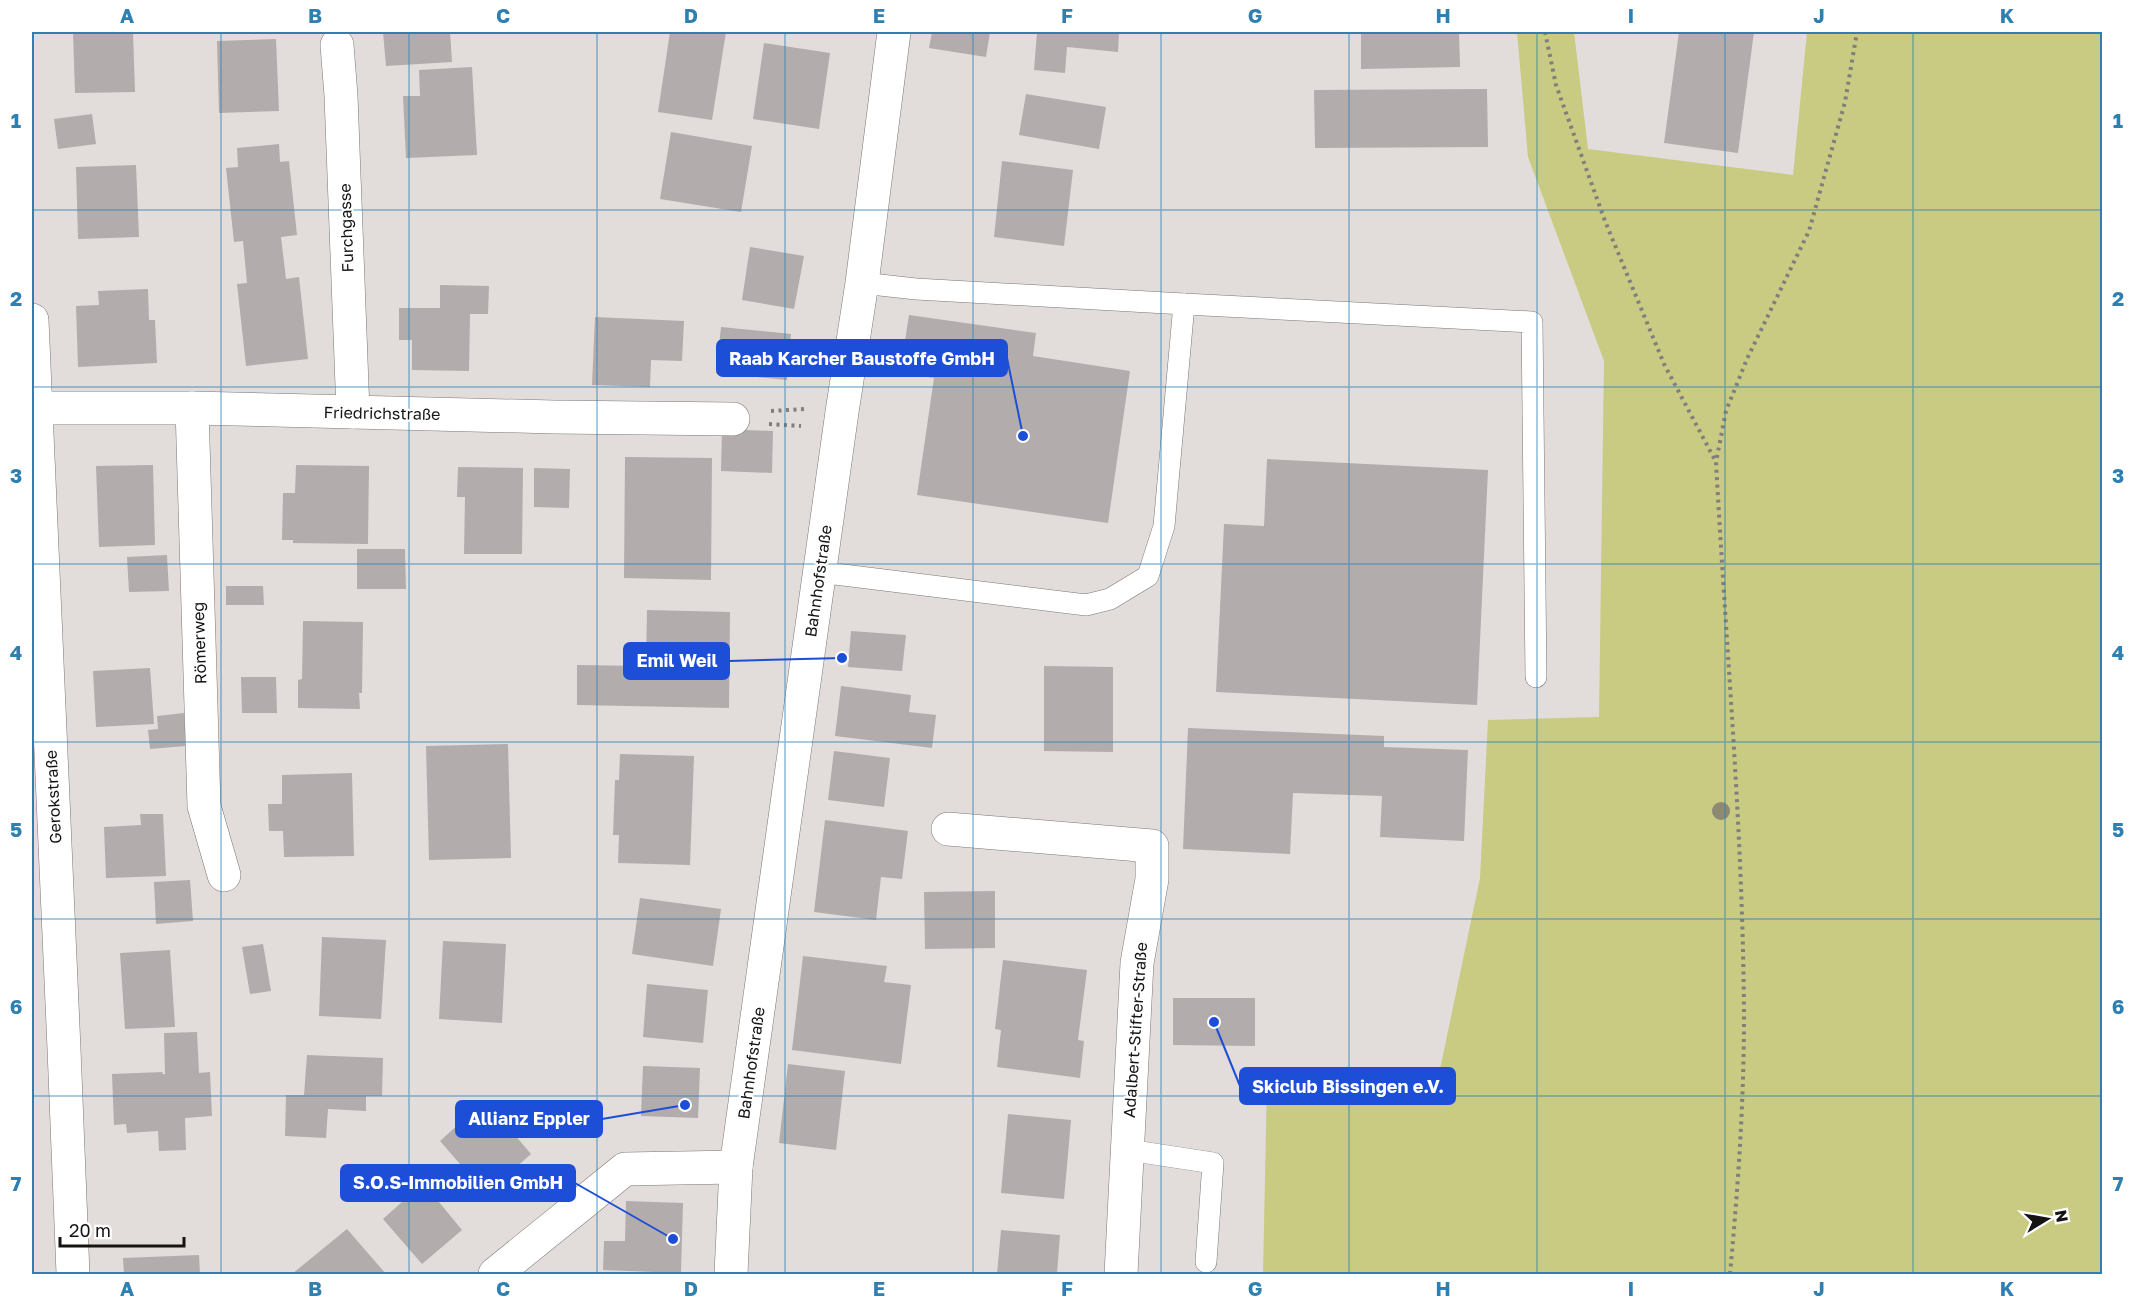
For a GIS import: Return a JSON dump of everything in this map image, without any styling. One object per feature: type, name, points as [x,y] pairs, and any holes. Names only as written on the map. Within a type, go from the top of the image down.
[{"type":"street","name":"Bahnhofstraße","points":[[731,1275],[736,1167],[862,283],[894,32]]},
{"type":"street","name":"Furchgasse","points":[[337,45],[354,412]]},
{"type":"street","name":"Gerokstraße","points":[[32,320],[73,1275]]},
{"type":"street","name":"Friedrichstraße","points":[[34,408],[192,408],[748,421]]},
{"type":"street","name":"Römerweg","points":[[192,408],[204,806],[224,875]]},
{"type":"street","name":"Adalbert-Stifter-Straße","points":[[948,829],[1152,846],[1152,879],[1137,963],[1121,1275]]},
{"type":"street","points":[[495,1275],[625,1169],[736,1167]]},
{"type":"lane","points":[[862,283],[916,289],[1532,322],[1536,676]]},
{"type":"lane","points":[[819,572],[1086,605],[1110,599],[1148,576],[1164,526],[1184,304]]},
{"type":"lane","points":[[1128,1150],[1213,1163],[1206,1262]]},
{"type":"path","points":[[1545,32],[1556,85],[1605,221],[1664,364],[1716,462]]},
{"type":"path","points":[[1730,1275],[1740,1165],[1744,1016],[1737,790],[1716,462],[1726,411],[1746,359],[1809,231],[1845,102],[1857,32]]},
{"type":"path","points":[[748,421],[772,410],[811,409],[842,412]]},
{"type":"path","points":[[748,421],[803,426]]},
{"type":"green space","points":[[1517,32],[1574,32],[1588,149],[1793,175],[1807,32],[2102,32],[2102,1274],[1263,1274],[1267,1080],[1438,1079],[1480,878],[1488,720],[1599,717],[1604,361],[1528,157]]},
{"type":"building","points":[[73,32],[133,32],[135,92],[75,93]]},
{"type":"building","points":[[383,32],[450,32],[452,62],[386,66]]},
{"type":"building","points":[[670,32],[726,32],[712,120],[658,112]]},
{"type":"building","points":[[932,32],[990,32],[986,57],[929,48]]},
{"type":"building","points":[[1037,32],[1119,32],[1118,52],[1067,47],[1065,73],[1034,70]]},
{"type":"building","points":[[1361,32],[1459,32],[1460,67],[1361,69]]},
{"type":"building","points":[[1679,32],[1754,32],[1738,153],[1664,143]]},
{"type":"building","points":[[276,39],[279,111],[219,113],[217,41]]},
{"type":"building","points":[[764,43],[830,53],[819,129],[753,119]]},
{"type":"building","points":[[472,67],[477,155],[406,158],[403,96],[420,96],[419,70]]},
{"type":"building","points":[[1487,89],[1488,147],[1315,148],[1314,90]]},
{"type":"building","points":[[1026,94],[1106,107],[1099,149],[1019,135]]},
{"type":"building","points":[[92,114],[96,144],[58,149],[54,119]]},
{"type":"building","points":[[671,132],[752,146],[741,212],[660,199]]},
{"type":"building","points":[[279,144],[280,162],[289,161],[297,235],[281,237],[286,279],[299,277],[308,359],[246,366],[237,284],[247,283],[243,241],[234,242],[226,168],[238,167],[237,148]]},
{"type":"building","points":[[1002,161],[1073,170],[1064,246],[994,237]]},
{"type":"building","points":[[136,165],[139,237],[78,239],[76,167]]},
{"type":"building","points":[[750,247],[804,256],[794,309],[742,300]]},
{"type":"building","points":[[440,285],[489,286],[488,314],[470,314],[469,371],[412,370],[412,340],[399,340],[399,308],[440,308]]},
{"type":"building","points":[[148,289],[149,320],[155,320],[157,363],[78,367],[76,306],[99,305],[98,291]]},
{"type":"building","points":[[909,315],[1036,333],[1033,356],[1130,371],[1108,523],[917,495],[934,378],[900,373]]},
{"type":"building","points":[[595,317],[684,321],[682,361],[651,360],[650,387],[592,385]]},
{"type":"building","points":[[721,327],[791,334],[787,380],[716,373]]},
{"type":"building","points":[[722,429],[773,431],[772,473],[721,471]]},
{"type":"building","points":[[625,457],[712,458],[711,580],[624,578]]},
{"type":"building","points":[[1267,459],[1488,470],[1477,705],[1216,692],[1224,524],[1264,526]]},
{"type":"building","points":[[153,465],[155,545],[99,547],[96,466]]},
{"type":"building","points":[[296,465],[369,466],[368,544],[293,543],[293,540],[282,540],[283,493],[295,493]]},
{"type":"building","points":[[458,467],[523,468],[522,554],[464,554],[465,497],[457,497]]},
{"type":"building","points":[[534,468],[570,469],[569,508],[534,507]]},
{"type":"building","points":[[357,549],[405,549],[406,589],[357,589]]},
{"type":"building","points":[[167,555],[169,591],[129,592],[127,557]]},
{"type":"building","points":[[226,586],[263,586],[264,605],[226,605]]},
{"type":"building","points":[[647,610],[730,612],[729,708],[577,705],[577,665],[646,666]]},
{"type":"building","points":[[303,621],[363,622],[360,709],[298,708],[298,680],[302,679]]},
{"type":"building","points":[[851,631],[906,635],[902,671],[848,667]]},
{"type":"building","points":[[1044,666],[1113,667],[1113,752],[1044,751]]},
{"type":"building","points":[[150,668],[154,724],[96,727],[93,671]]},
{"type":"building","points":[[241,677],[276,677],[277,713],[242,713]]},
{"type":"building","points":[[841,686],[911,695],[909,712],[936,715],[932,748],[835,736]]},
{"type":"building","points":[[184,713],[186,746],[150,749],[148,730],[158,729],[157,716]]},
{"type":"building","points":[[1188,728],[1384,736],[1384,747],[1468,750],[1464,841],[1380,837],[1382,796],[1293,793],[1290,854],[1183,849]]},
{"type":"building","points":[[508,744],[511,858],[429,860],[426,746]]},
{"type":"building","points":[[834,751],[890,758],[884,807],[828,800]]},
{"type":"building","points":[[620,754],[694,756],[690,865],[618,863],[619,835],[613,835],[615,780],[619,780]]},
{"type":"building","points":[[352,773],[354,856],[284,857],[283,831],[269,831],[268,804],[282,804],[282,775]]},
{"type":"building","points":[[140,814],[163,814],[166,876],[106,878],[104,827],[141,825]]},
{"type":"building","points":[[825,820],[908,831],[902,879],[881,877],[876,920],[814,912]]},
{"type":"building","points":[[190,880],[193,921],[156,924],[154,882]]},
{"type":"building","points":[[995,891],[995,948],[925,949],[924,892]]},
{"type":"building","points":[[640,898],[721,909],[713,966],[632,954]]},
{"type":"building","points":[[322,937],[386,940],[381,1019],[319,1016]]},
{"type":"building","points":[[443,941],[506,944],[502,1023],[439,1019]]},
{"type":"building","points":[[263,944],[271,991],[250,994],[242,947]]},
{"type":"building","points":[[170,950],[175,1027],[125,1029],[120,953]]},
{"type":"building","points":[[803,956],[887,966],[884,982],[911,985],[901,1064],[792,1050]]},
{"type":"building","points":[[1003,960],[1087,970],[1078,1040],[1084,1041],[1080,1078],[997,1067],[1001,1030],[995,1029]]},
{"type":"building","points":[[647,984],[708,990],[703,1043],[643,1037]]},
{"type":"building","points":[[1173,998],[1255,998],[1255,1046],[1173,1045]]},
{"type":"building","points":[[197,1032],[199,1073],[210,1072],[212,1116],[185,1118],[186,1150],[159,1151],[158,1131],[127,1133],[126,1124],[114,1125],[112,1074],[163,1072],[162,1074],[165,1074],[164,1033]]},
{"type":"building","points":[[307,1055],[383,1058],[382,1096],[366,1096],[366,1111],[328,1109],[326,1138],[285,1136],[286,1095],[304,1095]]},
{"type":"building","points":[[788,1064],[845,1071],[836,1150],[779,1143]]},
{"type":"building","points":[[643,1066],[700,1068],[698,1118],[641,1116]]},
{"type":"building","points":[[496,1113],[531,1154],[486,1194],[440,1141],[462,1121],[472,1133]]},
{"type":"building","points":[[1008,1114],[1071,1120],[1064,1199],[1001,1193]]},
{"type":"building","points":[[415,1173],[462,1230],[422,1264],[383,1219],[402,1202],[393,1192]]},
{"type":"building","points":[[626,1201],[683,1203],[681,1273],[603,1270],[604,1241],[625,1241]]},
{"type":"building","points":[[347,1229],[386,1274],[292,1274]]},
{"type":"building","points":[[1001,1230],[1060,1235],[1057,1274],[997,1274]]},
{"type":"building","points":[[199,1255],[200,1274],[124,1274],[123,1258]]},
{"type":"place","name":"Raab Karcher Baustoffe GmbH","points":[[1023,436]]},
{"type":"place","name":"Emil Weil","points":[[842,658]]},
{"type":"place","name":"Skiclub Bissingen e.V.","points":[[1214,1022]]},
{"type":"place","name":"Allianz Eppler","points":[[685,1105]]},
{"type":"place","name":"S.O.S-Immobilien GmbH","points":[[673,1239]]}]
